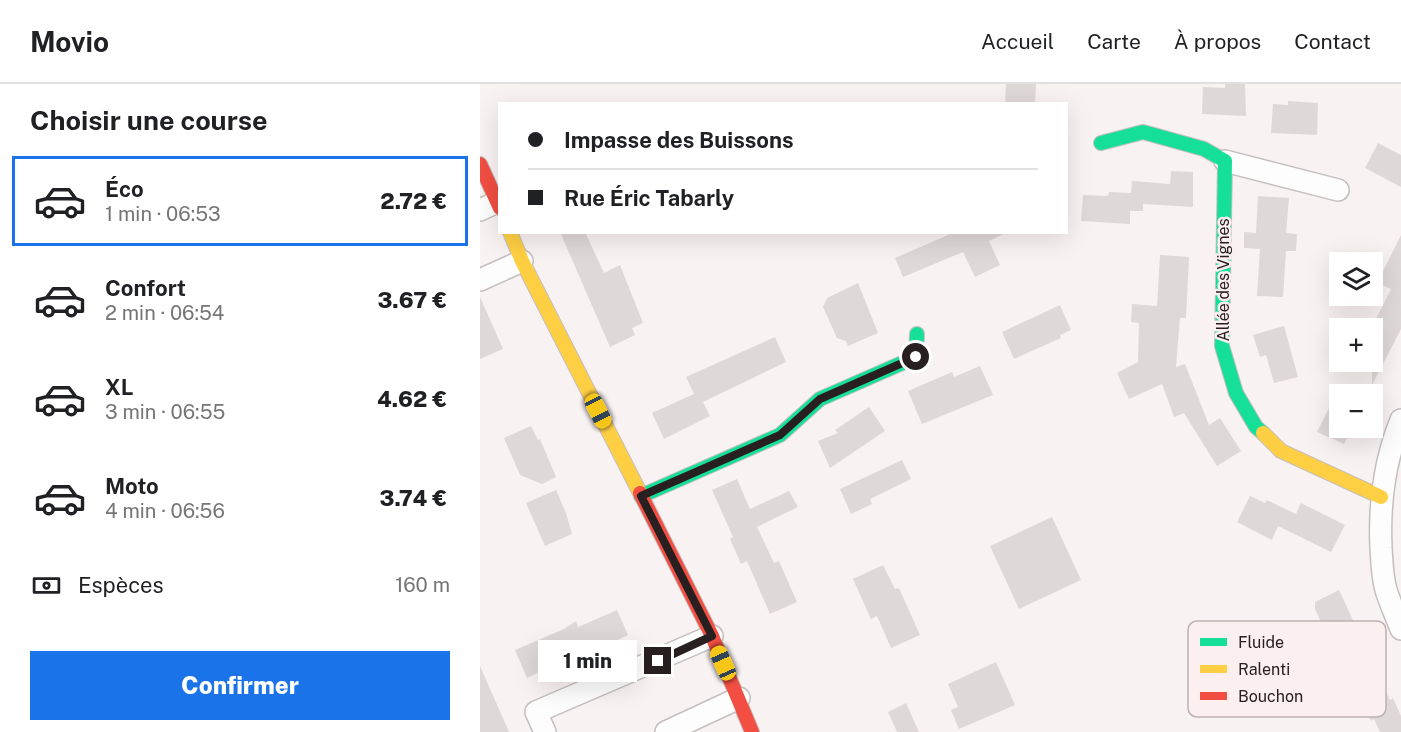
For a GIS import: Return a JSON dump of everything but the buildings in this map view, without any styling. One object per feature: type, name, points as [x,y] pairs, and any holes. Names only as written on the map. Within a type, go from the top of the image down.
[{"type":"street","points":[[1101,143],[1143,132],[1204,149],[1225,161],[1338,190]]},
{"type":"street","name":"Allée des Vignes","points":[[1225,161],[1222,346],[1236,393],[1256,427],[1281,451],[1381,496]]},
{"type":"street","points":[[480,164],[492,207]]},
{"type":"street","points":[[511,234],[522,261],[712,636],[752,732]]},
{"type":"street","points":[[480,280],[522,261]]},
{"type":"street","points":[[641,496],[780,435],[820,399],[916,357],[917,334]]},
{"type":"street","points":[[1401,420],[1389,452],[1381,496],[1380,525],[1386,591],[1401,629]]},
{"type":"street","points":[[545,732],[536,712],[712,636]]},
{"type":"street","points":[[666,732],[739,698]]},
{"type":"traffic: fast","points":[[1101,143],[1143,132],[1204,149],[1225,161],[1222,346],[1236,393],[1256,427],[1263,433]]},
{"type":"traffic: fast","points":[[641,496],[780,435],[820,399],[916,357],[917,334]]},
{"type":"traffic: slow","points":[[511,234],[522,261],[640,493]]},
{"type":"traffic: slow","points":[[1263,433],[1281,451],[1381,497]]},
{"type":"traffic: jam","points":[[480,164],[498,204]]},
{"type":"traffic: jam","points":[[640,493],[712,636],[752,732]]},
{"type":"route","points":[[658,661],[712,636],[641,496],[780,435],[820,399],[916,357]]}]
